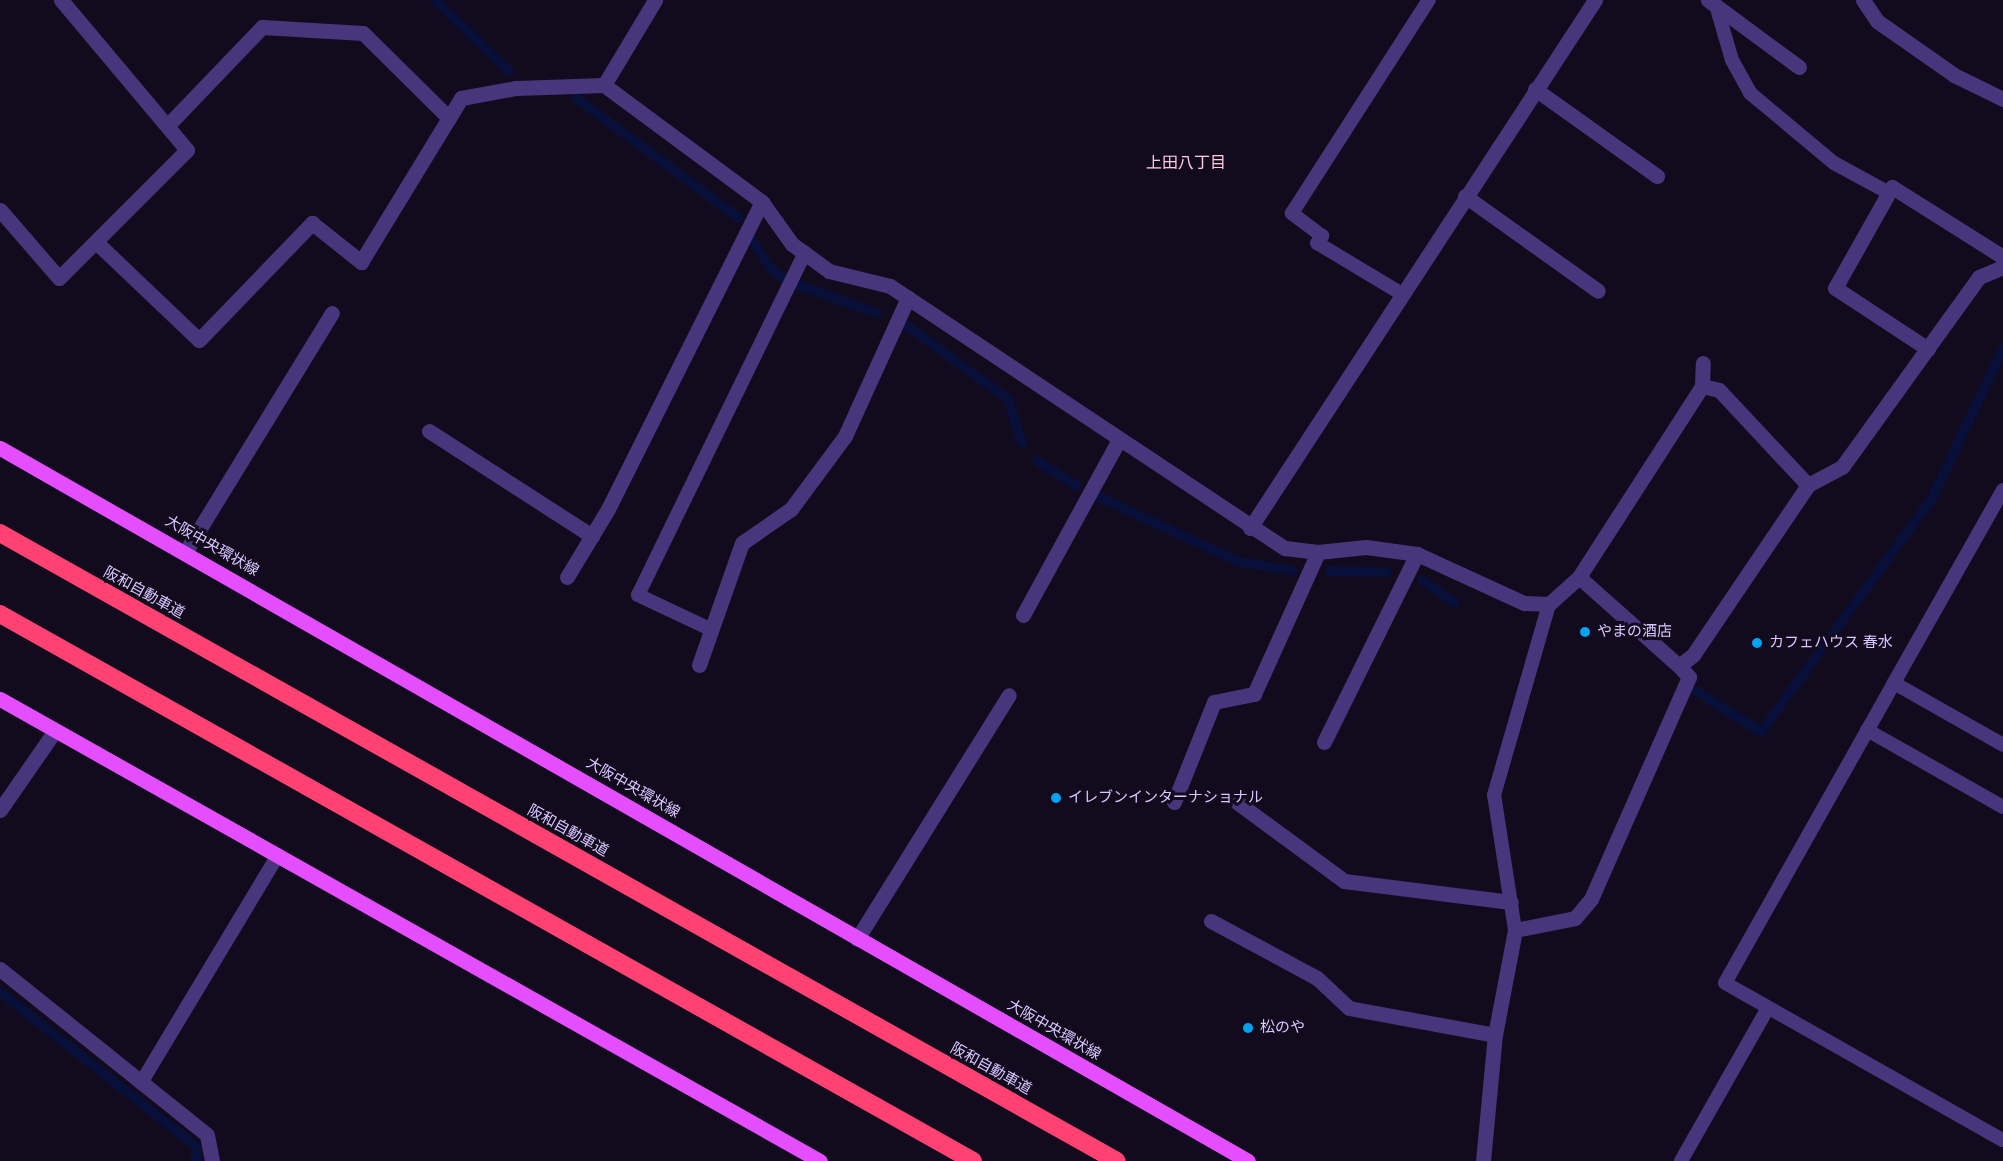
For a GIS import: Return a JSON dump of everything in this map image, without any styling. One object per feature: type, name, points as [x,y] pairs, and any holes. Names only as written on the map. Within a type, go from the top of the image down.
[{"type":"highway","name":"阪和自動車道","points":[[0,534],[1117,1161]]},
{"type":"highway","points":[[0,614],[973,1161]]},
{"type":"main road","name":"大阪中央環状線","points":[[0,448],[186,551],[857,939],[1248,1161]]},
{"type":"main road","points":[[0,699],[54,732],[278,855],[820,1161]]},
{"type":"street","points":[[0,210],[59,278],[187,150],[61,0]]},
{"type":"street","points":[[604,85],[655,0]]},
{"type":"street","points":[[1250,528],[1594,0]]},
{"type":"street","points":[[1863,0],[1877,21],[1954,75],[2003,99]]},
{"type":"street","points":[[1712,3],[1799,67]]},
{"type":"street","points":[[168,125],[262,27],[363,33],[449,118]]},
{"type":"street","points":[[96,242],[199,340],[312,223],[361,262],[462,98],[516,88],[604,85],[762,202],[805,254],[829,271],[890,286],[1250,528],[1285,548],[1318,552],[1366,547],[1417,554],[1524,603],[1550,604],[1580,577],[1702,386],[1703,363]]},
{"type":"street","points":[[1535,89],[1657,176]]},
{"type":"street","points":[[1928,349],[1835,288],[1892,187],[2003,257]]},
{"type":"street","points":[[1465,196],[1598,291]]},
{"type":"street","points":[[567,577],[592,536],[762,202]]},
{"type":"street","points":[[1679,666],[1693,655],[1808,485],[1842,466],[1979,277],[2003,267]]},
{"type":"street","points":[[699,665],[742,543],[791,509],[845,436],[908,298]]},
{"type":"street","points":[[186,551],[332,313]]},
{"type":"street","points":[[1702,386],[1719,390],[1808,485]]},
{"type":"street","points":[[429,431],[592,536]]},
{"type":"street","points":[[1023,615],[1119,440]]},
{"type":"street","points":[[1174,802],[1214,702],[1254,694],[1318,552]]},
{"type":"street","points":[[1324,742],[1417,554]]},
{"type":"street","points":[[1483,1161],[1495,1035],[1515,930],[1575,918],[1591,899],[1689,677],[1580,577]]},
{"type":"street","points":[[857,939],[1009,694]]},
{"type":"street","points":[[0,810],[54,732]]},
{"type":"street","points":[[1238,803],[1344,881],[1511,902]]},
{"type":"street","points":[[1212,921],[1317,978],[1349,1008],[1495,1035]]},
{"type":"street","points":[[0,969],[207,1135],[212,1161]]},
{"type":"lane","points":[[1402,294],[1317,243],[1322,236],[1292,213],[1429,0]]},
{"type":"lane","points":[[1712,3],[1732,60],[1750,93],[1834,163],[1889,193]]},
{"type":"lane","points":[[711,630],[638,595],[805,254]]},
{"type":"lane","points":[[2003,490],[1725,983],[2003,1140]]},
{"type":"lane","points":[[1515,930],[1494,795],[1550,604]]},
{"type":"lane","points":[[1894,683],[2003,745]]},
{"type":"lane","points":[[1867,730],[2003,807]]},
{"type":"lane","points":[[141,1083],[278,855]]},
{"type":"lane","points":[[1682,1161],[1768,1008]]},
{"type":"waterway","points":[[435,0],[509,71]]},
{"type":"waterway","points":[[576,98],[739,218]]},
{"type":"waterway","points":[[752,240],[770,268],[788,281],[876,313]]},
{"type":"waterway","points":[[906,325],[1008,399],[1022,443]]},
{"type":"waterway","points":[[1696,691],[1761,732],[1932,498],[2003,349]]},
{"type":"waterway","points":[[1037,461],[1077,486]]},
{"type":"waterway","points":[[1099,497],[1239,562],[1292,570]]},
{"type":"waterway","points":[[1330,571],[1387,572]]},
{"type":"waterway","points":[[1422,580],[1454,602]]},
{"type":"waterway","points":[[0,992],[196,1146],[196,1161]]},
{"type":"place","name":"やまの酒店","points":[[1585,632]]},
{"type":"place","name":"カフェハウス 春水","points":[[1757,643]]},
{"type":"place","name":"イレブンインターナショナル","points":[[1056,798]]},
{"type":"place","name":"松のや","points":[[1248,1028]]},
{"type":"district","name":"上田八丁目","points":[[1186,163]]}]
